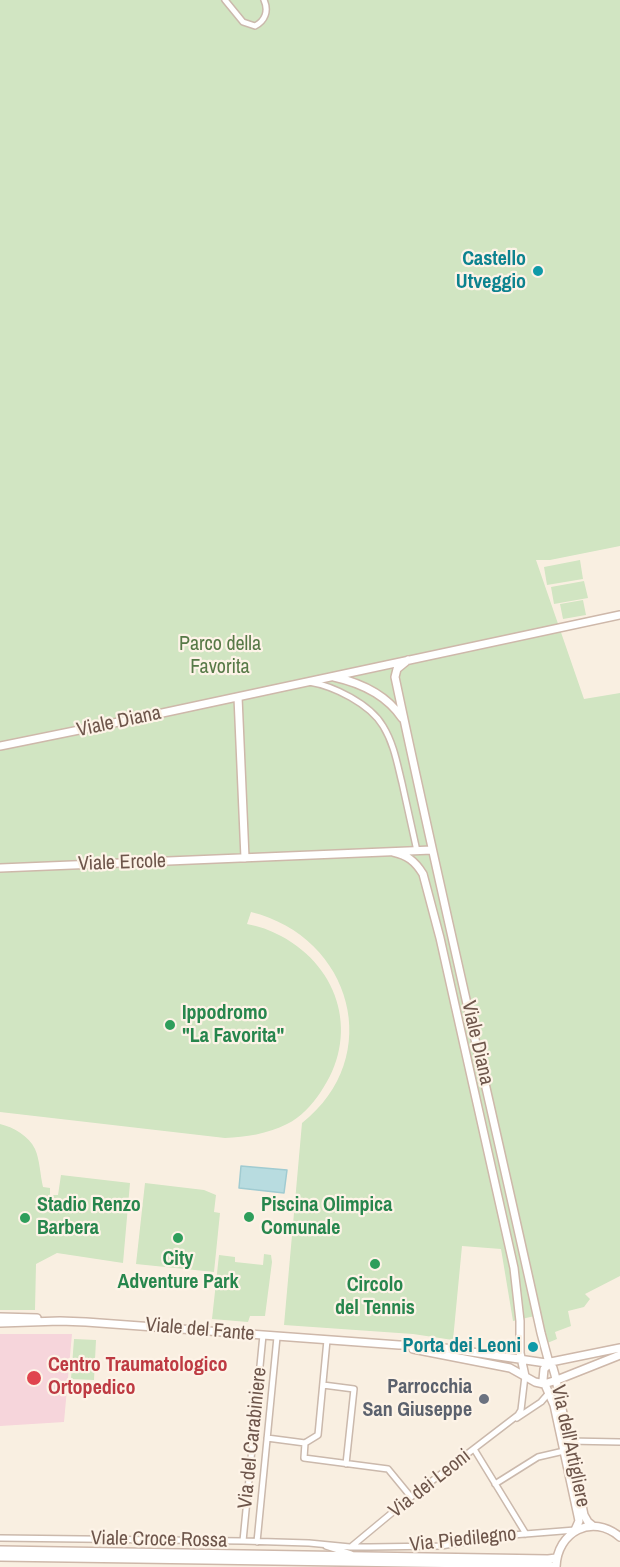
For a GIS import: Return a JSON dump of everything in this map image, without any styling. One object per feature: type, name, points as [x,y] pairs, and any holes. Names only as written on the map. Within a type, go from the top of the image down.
[{"type":"street","points":[[225,0],[243,22],[255,26],[263,21],[266,14],[267,5],[264,0]]},
{"type":"street","points":[[408,660],[620,615]]},
{"type":"street","name":"Viale Diana","points":[[0,746],[408,660]]},
{"type":"street","name":"Viale Diana","points":[[408,660],[400,666],[396,673],[405,723],[541,1333],[550,1363]]},
{"type":"street","name":"Viale Diana","points":[[332,676],[358,684],[379,695],[396,709],[405,723]]},
{"type":"street","points":[[308,682],[328,688],[359,703],[369,710],[382,725],[391,741],[396,758],[417,850]]},
{"type":"street","points":[[238,697],[245,858]]},
{"type":"street","name":"Viale Ercole","points":[[0,868],[432,850]]},
{"type":"street","name":"Viale Diana","points":[[393,852],[414,861],[426,882],[514,1268],[520,1321],[521,1360],[525,1376]]},
{"type":"street","name":"Viale del Fante","points":[[0,1321],[60,1321],[424,1345],[550,1363],[620,1347]]},
{"type":"street","name":"Via del Carabiniere","points":[[243,1541],[263,1335]]},
{"type":"street","name":"Via del Carabiniere","points":[[257,1542],[277,1336]]},
{"type":"street","points":[[267,1438],[306,1443],[318,1435],[327,1340]]},
{"type":"street","name":"Viale del Fante","points":[[399,1345],[510,1368],[535,1382]]},
{"type":"street","points":[[535,1382],[545,1384],[620,1354]]},
{"type":"street","name":"Via dell'Artigliere","points":[[575,1530],[579,1521],[578,1516],[554,1405],[545,1384],[544,1371],[550,1363],[554,1371],[584,1515],[593,1526]]},
{"type":"street","points":[[545,1384],[552,1378],[554,1371]]},
{"type":"street","points":[[510,1422],[521,1410],[525,1376]]},
{"type":"street","points":[[559,1396],[560,1385],[566,1377]]},
{"type":"street","name":"Via dell'Artigliere","points":[[535,1382],[548,1394]]},
{"type":"street","points":[[323,1385],[354,1389],[346,1464]]},
{"type":"street","name":"Via dei Leoni","points":[[350,1547],[411,1497],[510,1422],[541,1402],[548,1394]]},
{"type":"street","points":[[568,1441],[620,1442]]},
{"type":"street","points":[[306,1443],[304,1458],[388,1468],[411,1497]]},
{"type":"street","points":[[474,1449],[526,1534]]},
{"type":"street","points":[[495,1484],[538,1457],[564,1451]]},
{"type":"street","points":[[556,1567],[559,1550],[575,1530],[593,1526],[619,1534]]},
{"type":"street","name":"Via Piedilegno","points":[[350,1547],[441,1546],[500,1536],[575,1530]]},
{"type":"street","name":"Viale Croce Rossa","points":[[0,1538],[243,1541],[350,1547]]},
{"type":"street","name":"Viale Croce Rossa","points":[[317,1544],[353,1555]]},
{"type":"street","name":"Viale Croce Rossa","points":[[0,1550],[556,1558]]},
{"type":"street","name":"Viale Croce Rossa","points":[[0,1557],[556,1567]]},
{"type":"street","points":[[322,1563],[333,1567]]},
{"type":"shaded area","name":"Centro Traumatologico Ortopedico","points":[[0,1334],[72,1334],[64,1422],[0,1426]]},
{"type":"green space","name":"Parco della Favorita","points":[[0,0],[620,0],[620,546],[550,560],[536,560],[584,699],[620,693],[620,1276],[585,1294],[590,1299],[584,1307],[568,1311],[571,1326],[555,1332],[557,1339],[545,1344],[539,1315],[513,1321],[501,1249],[462,1246],[453,1340],[413,1334],[284,1325],[302,1123],[328,1096],[344,1066],[349,1034],[346,1002],[334,972],[313,946],[286,926],[251,912],[247,924],[264,928],[281,936],[302,950],[318,966],[330,985],[338,1006],[341,1027],[339,1049],[332,1071],[313,1102],[292,1121],[264,1133],[225,1138],[0,1112]]},
{"type":"green space","points":[[580,560],[583,579],[547,585],[544,567]]},
{"type":"green space","points":[[584,581],[588,598],[554,604],[551,587]]},
{"type":"green space","points":[[583,600],[586,615],[563,619],[560,604]]},
{"type":"green space","points":[[0,1124],[20,1133],[32,1144],[38,1158],[43,1187],[50,1188],[50,1195],[58,1195],[61,1175],[130,1183],[123,1263],[57,1253],[36,1264],[35,1310],[0,1310]]},
{"type":"green space","name":"City Adventure Park","points":[[145,1183],[204,1190],[216,1195],[214,1212],[220,1213],[214,1272],[136,1264]]},
{"type":"green space","points":[[264,1254],[271,1255],[272,1262],[265,1316],[250,1316],[248,1322],[212,1319],[219,1255],[235,1257],[235,1262],[263,1265]]},
{"type":"green space","points":[[74,1339],[96,1340],[94,1380],[71,1379]]},
{"type":"water","name":"Piscina Olimpica Comunale","points":[[241,1166],[287,1170],[284,1193],[239,1188]]},
{"type":"place","name":"Castello Utveggio","points":[[538,271]]},
{"type":"place","name":"Ippodromo \"La Favorita\"","points":[[170,1025]]},
{"type":"place","name":"Piscina Olimpica Comunale","points":[[249,1217]]},
{"type":"place","name":"Stadio Renzo Barbera","points":[[25,1218]]},
{"type":"place","name":"City Adventure Park","points":[[178,1238]]},
{"type":"place","name":"Circolo del Tennis","points":[[375,1264]]},
{"type":"place","name":"Porta dei Leoni","points":[[533,1347]]},
{"type":"place","name":"Centro Traumatologico Ortopedico","points":[[34,1378]]},
{"type":"place","name":"Parrocchia San Giuseppe","points":[[484,1399]]}]
